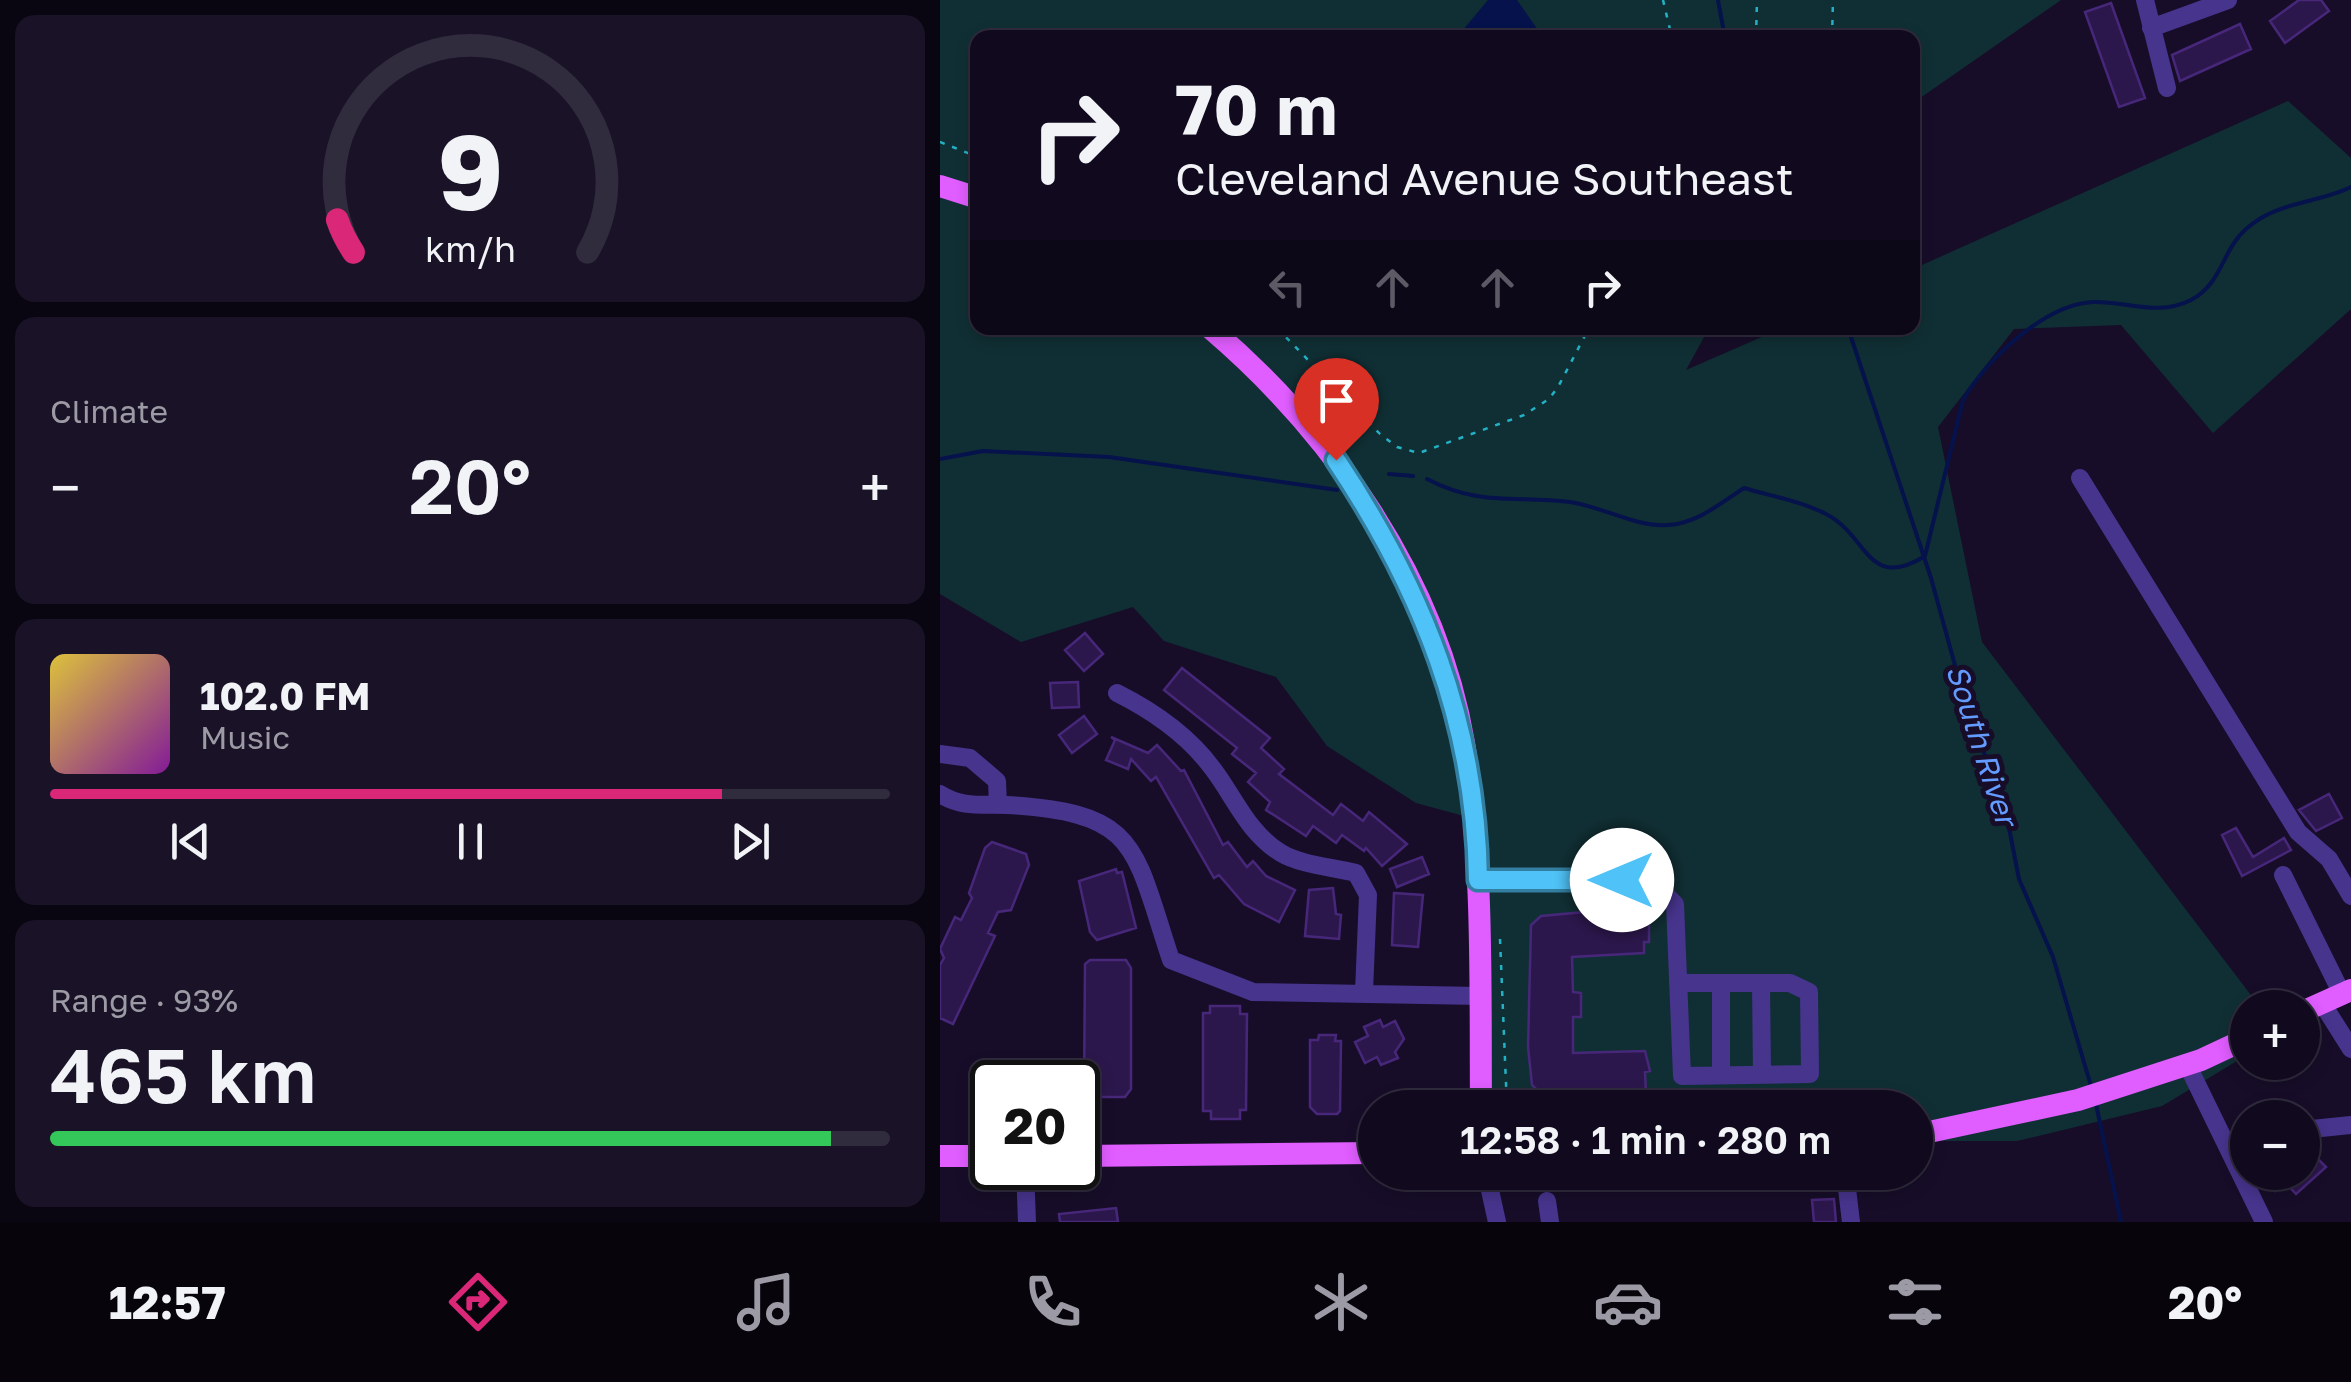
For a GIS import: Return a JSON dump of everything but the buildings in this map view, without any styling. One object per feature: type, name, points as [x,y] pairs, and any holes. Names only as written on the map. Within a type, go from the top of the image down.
[{"type":"main road","points":[[940,186],[970,195]]},
{"type":"main road","points":[[1217,335],[1294,408],[1336,460],[1380,526],[1414,590],[1443,664],[1463,739],[1478,880],[1481,1090]]},
{"type":"main road","points":[[1933,1131],[2078,1100],[2230,1046]]},
{"type":"main road","points":[[1100,1156],[1358,1153]]},
{"type":"main road","points":[[940,1156],[970,1156]]},
{"type":"street","points":[[2145,0],[2167,88]]},
{"type":"street","points":[[2151,28],[2228,0]]},
{"type":"street","points":[[2080,478],[2298,832],[2329,859],[2351,896]]},
{"type":"street","points":[[1117,693],[1150,710],[1185,737],[1214,770],[1237,810],[1282,854],[1356,873],[1368,895],[1364,992]]},
{"type":"street","points":[[940,754],[970,758],[997,781],[998,805]]},
{"type":"street","points":[[940,794],[953,802],[974,806],[1056,808],[1103,821],[1126,842],[1145,881],[1171,960],[1184,967],[1253,992],[1480,996]]},
{"type":"street","points":[[2283,875],[2351,1049]]},
{"type":"street","points":[[1478,880],[1635,880],[1659,888],[1675,904],[1678,982],[1682,1076],[1810,1074],[1809,992],[1790,983],[1678,982]]},
{"type":"street","points":[[1760,983],[1762,1075]]},
{"type":"street","points":[[1721,984],[1721,1075]]},
{"type":"street","points":[[2187,1064],[2230,1143]]},
{"type":"street","points":[[2320,1128],[2351,1125]]},
{"type":"street","points":[[1026,1190],[1027,1222]]},
{"type":"street","points":[[1490,1190],[1497,1222]]},
{"type":"street","points":[[1847,1190],[1851,1222]]},
{"type":"street","points":[[2252,1190],[2264,1222]]},
{"type":"street","points":[[1548,1201],[1550,1222]]},
{"type":"path","points":[[1663,0],[1670,30]]},
{"type":"path","points":[[1756,30],[1757,0]]},
{"type":"path","points":[[1832,30],[1833,0]]},
{"type":"path","points":[[940,142],[970,154]]},
{"type":"path","points":[[1284,335],[1380,434],[1396,447],[1419,453],[1540,406],[1558,387],[1585,335]]},
{"type":"path","points":[[1322,414],[1345,443]]},
{"type":"path","points":[[1500,937],[1507,1090]]},
{"type":"green space","points":[[940,0],[2061,0],[1920,98],[1920,30],[970,30],[970,335],[1705,335],[1686,370],[1766,335],[1920,335],[1920,266],[2288,101],[2351,158],[2351,309],[2213,433],[2121,325],[2014,329],[1938,427],[1982,642],[2247,990],[2230,990],[2230,1065],[2162,1106],[2017,1141],[1933,1141],[1933,1090],[1486,1090],[1464,816],[1416,803],[1327,746],[1276,677],[1164,641],[1133,607],[1021,642],[940,594]]},
{"type":"shaded area","points":[[1488,0],[1517,0],[1538,30],[1463,30]]},
{"type":"waterway","name":"South River","points":[[1718,0],[1724,30]]},
{"type":"waterway","points":[[1427,479],[1481,497],[1570,502],[1655,525],[1688,521],[1744,488],[1826,514],[1840,523],[1879,564],[1891,568],[1906,565],[1925,556],[1963,400],[1986,369],[2018,337],[2075,305],[2106,302],[2166,307],[2191,300],[2216,276],[2238,237],[2258,220],[2351,187]]},
{"type":"waterway","name":"South River","points":[[1850,335],[1931,578],[1970,720],[2003,797],[2019,879],[2053,957],[2091,1086]]},
{"type":"waterway","points":[[940,459],[983,451],[1109,457],[1337,490]]},
{"type":"waterway","points":[[1389,474],[1413,476]]},
{"type":"waterway","name":"South River","points":[[2096,1104],[2121,1222]]},
{"type":"route","points":[[1336,460],[1380,526],[1414,590],[1443,664],[1463,739],[1478,880],[1622,880]]}]
